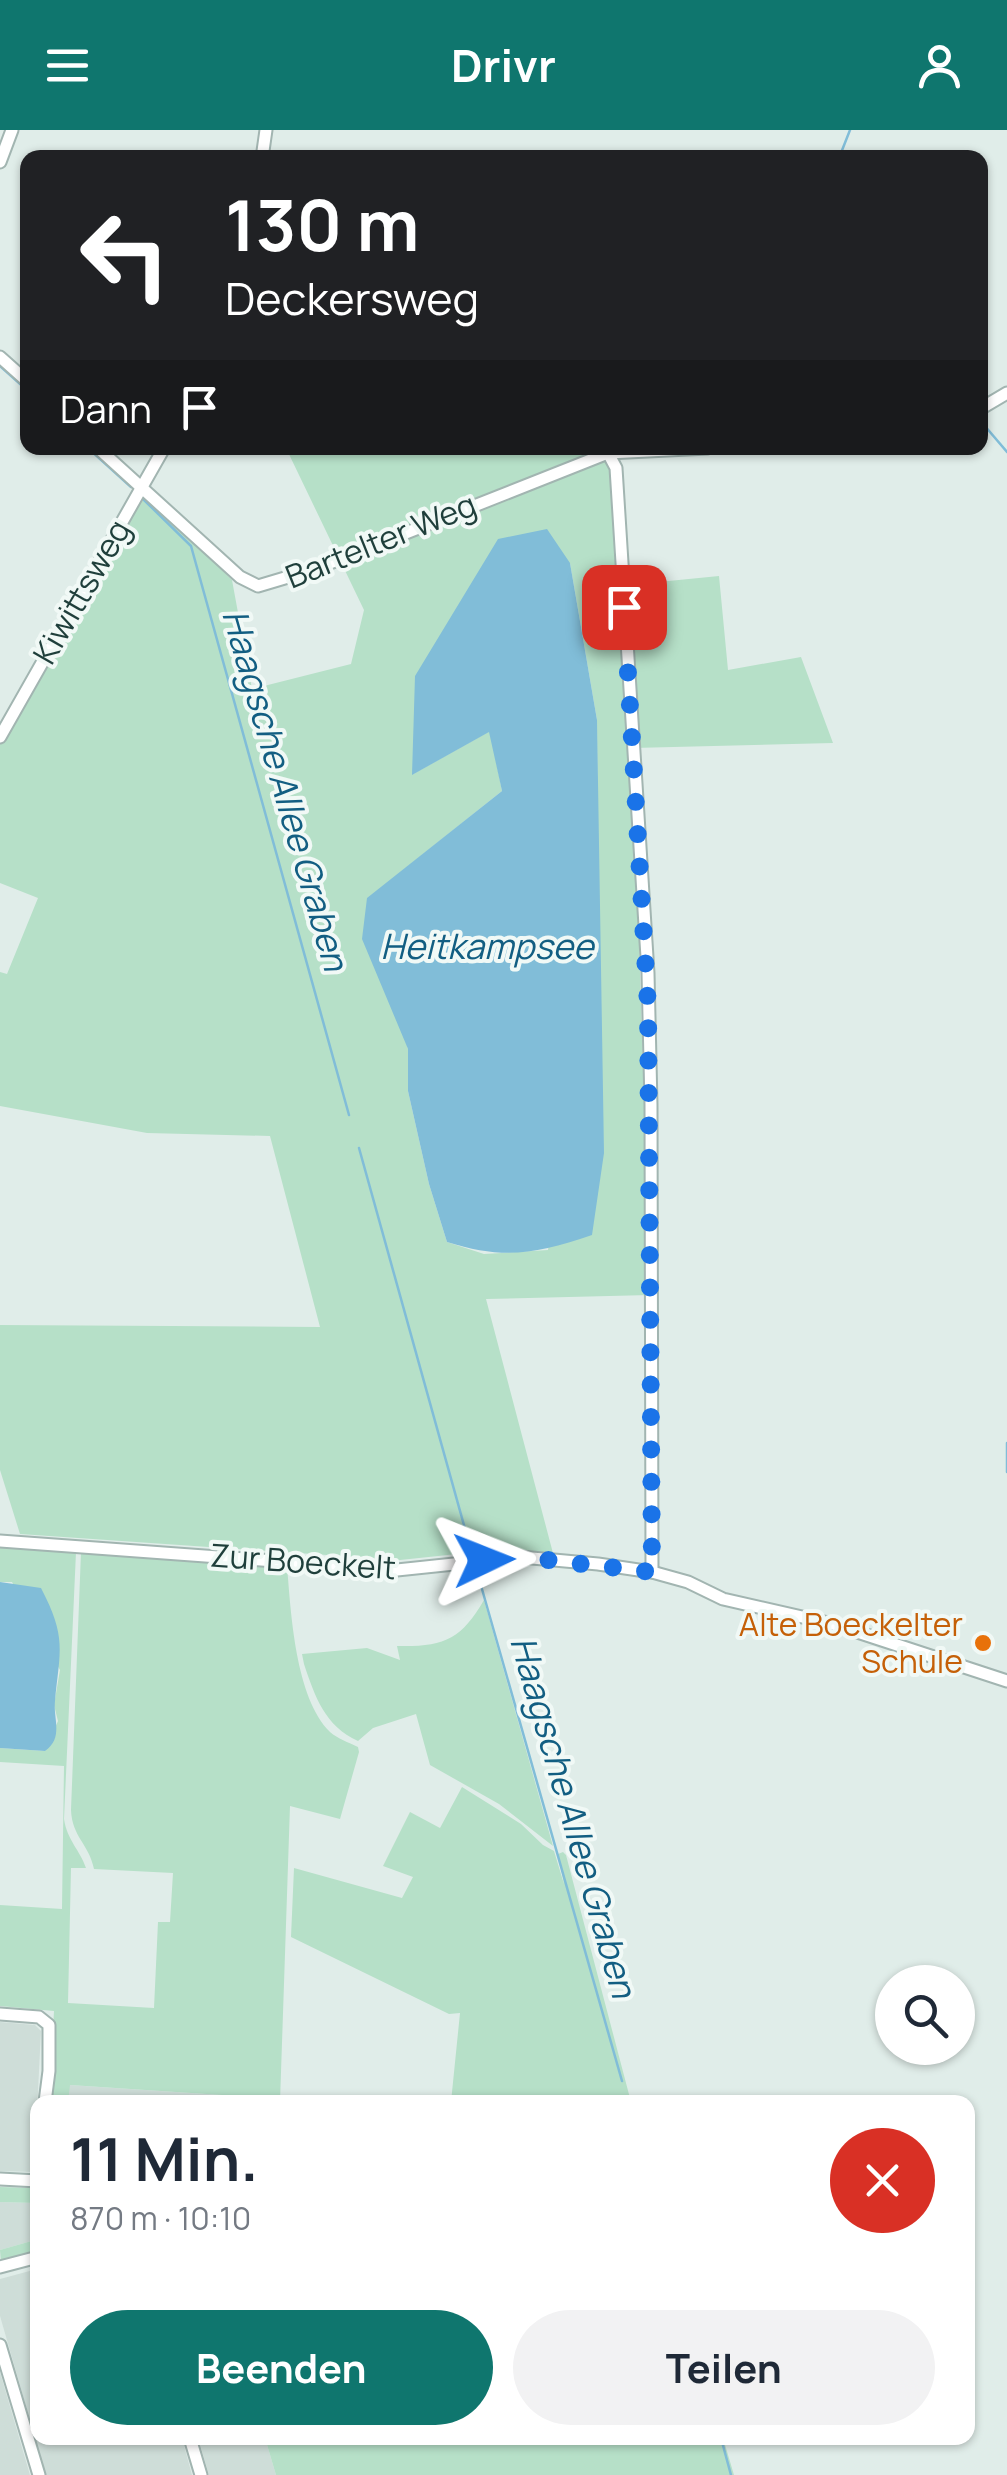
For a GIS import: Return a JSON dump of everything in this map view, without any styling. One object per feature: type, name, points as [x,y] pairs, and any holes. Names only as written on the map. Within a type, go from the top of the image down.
[{"type":"street","points":[[0,162],[12,130]]},
{"type":"street","points":[[0,357],[20,375]]},
{"type":"street","name":"Bartelter Weg","points":[[106,455],[240,577],[258,586],[316,568],[603,455]]},
{"type":"street","name":"Kiwittsweg","points":[[0,737],[160,455]]},
{"type":"street","points":[[609,455],[616,468],[648,972],[652,1572]]},
{"type":"street","name":"Zur Boeckelt","points":[[0,1541],[397,1570],[522,1557],[652,1572],[723,1598],[819,1620],[1007,1681]]},
{"type":"street","points":[[0,2014],[38,2016],[49,2025],[46,2095]]},
{"type":"street","points":[[0,2179],[30,2181]]},
{"type":"street","points":[[0,2267],[30,2259]]},
{"type":"street","points":[[0,2346],[39,2475]]},
{"type":"street","points":[[192,2445],[201,2475]]},
{"type":"shaded area","points":[[0,2022],[35,2025],[41,2031],[38,2095],[30,2095],[30,2172],[0,2171]]},
{"type":"shaded area","points":[[69,2085],[221,2095],[57,2095]]},
{"type":"shaded area","points":[[0,2202],[30,2203],[30,2241],[0,2250]]},
{"type":"shaded area","points":[[30,2271],[30,2420],[0,2316],[0,2279]]},
{"type":"shaded area","points":[[0,2372],[30,2475],[0,2475]]},
{"type":"shaded area","points":[[37,2445],[184,2445],[192,2475],[46,2475]]},
{"type":"shaded area","points":[[200,2445],[267,2445],[276,2475],[209,2475]]},
{"type":"green space","points":[[289,455],[612,455],[628,585],[719,576],[728,670],[801,657],[833,743],[633,748],[650,1295],[486,1299],[554,1557],[476,1552],[400,1560],[20,1534],[0,1470],[0,1325],[320,1327],[270,1136],[147,1133],[0,1106],[0,972],[7,974],[38,898],[0,883],[0,741],[142,490],[232,580],[252,689],[351,664],[364,610]],"holes":[[[570,563],[597,720],[598,913],[548,1250],[484,1254],[447,1242],[408,1091],[408,1049],[367,899],[502,791],[490,731],[413,774]]]},
{"type":"green space","points":[[0,1546],[76,1552],[64,1819],[86,1868],[71,1868],[68,2003],[154,2008],[158,1922],[170,1922],[173,1873],[94,1869],[74,1827],[71,1810],[81,1552],[287,1566],[297,1654],[309,1698],[330,1732],[358,1747],[359,1752],[340,1819],[290,1806],[280,2095],[70,2085],[69,2095],[49,2095],[54,2011],[0,2006],[0,1905],[62,1909],[64,1766],[0,1762],[0,1748],[45,1751],[58,1721],[54,1705],[60,1670],[12,1582],[0,1582]]},
{"type":"green space","points":[[484,1600],[553,1846],[499,1804],[430,1765],[416,1714],[373,1728],[358,1741],[347,1735],[329,1719],[304,1664],[302,1654],[367,1648],[400,1660],[397,1646],[427,1645],[449,1638],[467,1624]]},
{"type":"green space","points":[[462,1787],[521,1824],[554,1851],[564,1884],[558,1854],[566,1855],[629,2095],[452,2095],[460,2013],[449,2014],[291,1937],[294,1868],[402,1898],[413,1877],[383,1866],[410,1812],[440,1828]]},
{"type":"green space","points":[[0,2187],[30,2188],[30,2203],[0,2202]]},
{"type":"green space","points":[[30,2241],[30,2255],[1,2263],[0,2250]]},
{"type":"green space","points":[[267,2445],[725,2445],[734,2475],[276,2475]]},
{"type":"water","name":"Heitkampsee","points":[[547,529],[570,563],[597,720],[604,1153],[592,1235],[554,1247],[503,1253],[447,1242],[408,1091],[408,1049],[362,939],[367,898],[502,791],[489,732],[412,775],[415,676],[498,539]]},
{"type":"water","points":[[0,1582],[41,1588],[55,1620],[60,1644],[56,1734],[45,1751],[0,1748]]},
{"type":"waterway","points":[[842,150],[850,130]]},
{"type":"waterway","name":"Haagsche Allee Graben","points":[[0,366],[20,384]]},
{"type":"waterway","points":[[988,430],[1007,452]]},
{"type":"waterway","name":"Haagsche Allee Graben","points":[[96,455],[131,487]]},
{"type":"waterway","name":"Haagsche Allee Graben","points":[[142,498],[191,546],[349,1115]]},
{"type":"waterway","name":"Haagsche Allee Graben","points":[[359,1148],[472,1554]]},
{"type":"waterway","points":[[1007,1443],[1007,1472]]},
{"type":"waterway","name":"Haagsche Allee Graben","points":[[476,1568],[622,2081]]},
{"type":"waterway","name":"Haagsche Allee Graben","points":[[723,2445],[731,2475]]},
{"type":"place","name":"Alte Boeckelter Schule","points":[[983,1643]]},
{"type":"route","points":[[484,1560],[522,1557],[652,1572],[648,972],[624,607]]}]
